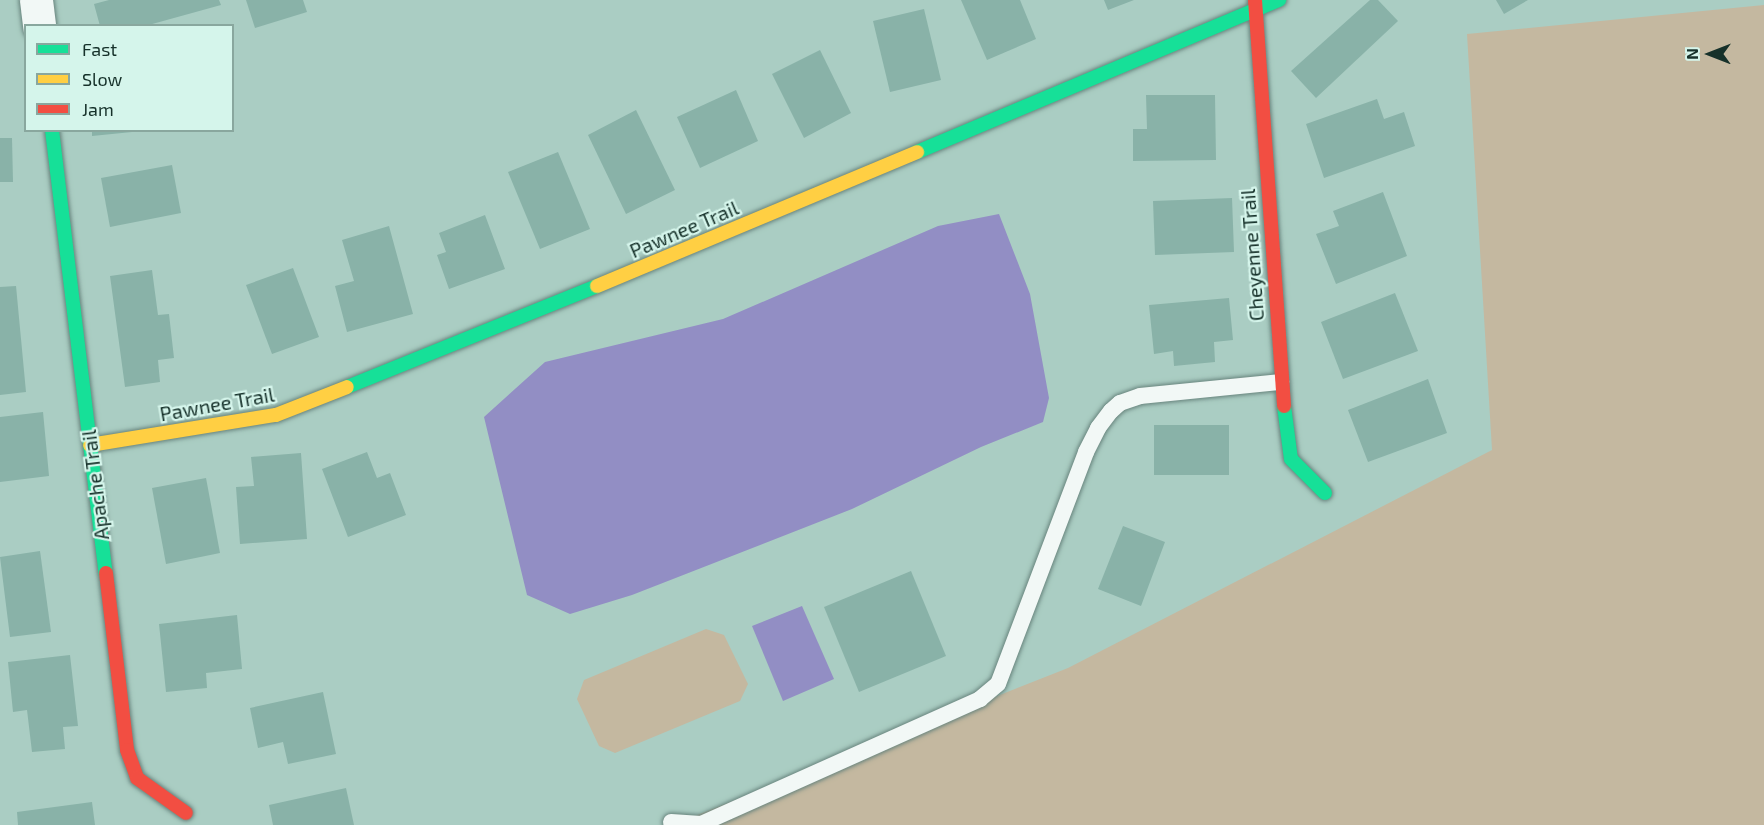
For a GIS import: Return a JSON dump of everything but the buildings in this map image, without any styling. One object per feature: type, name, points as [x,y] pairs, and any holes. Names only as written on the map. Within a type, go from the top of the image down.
[{"type":"street","points":[[36,0],[39,24]]},
{"type":"street","name":"Pawnee Trail","points":[[90,445],[276,415],[541,310],[1255,5],[1279,0]]},
{"type":"street","name":"Cheyenne Trail","points":[[1255,5],[1281,382],[1291,459],[1325,493]]},
{"type":"street","name":"Apache Trail","points":[[52,132],[127,750],[137,778],[186,813]]},
{"type":"lane","points":[[671,822],[700,824],[980,699],[998,684],[1086,452],[1098,428],[1111,411],[1120,403],[1140,396],[1281,382]]},
{"type":"shaded area","points":[[1764,5],[1764,825],[672,825],[1068,668],[1492,450],[1467,34]]},
{"type":"shaded area","points":[[999,214],[1030,294],[1049,398],[1043,422],[981,447],[852,509],[632,595],[570,614],[527,595],[484,417],[545,362],[723,319],[938,226]]},
{"type":"shaded area","points":[[802,606],[834,679],[783,701],[752,626]]},
{"type":"shaded area","points":[[706,629],[724,635],[748,684],[740,701],[615,753],[599,746],[577,699],[584,680]]},
{"type":"traffic: fast","points":[[917,152],[1279,0]]},
{"type":"traffic: fast","points":[[52,132],[106,573]]},
{"type":"traffic: fast","points":[[347,387],[597,286]]},
{"type":"traffic: fast","points":[[1284,406],[1291,459],[1325,493]]},
{"type":"traffic: slow","points":[[597,286],[917,152]]},
{"type":"traffic: slow","points":[[90,445],[276,415],[347,387]]},
{"type":"traffic: jam","points":[[1255,0],[1284,406]]},
{"type":"traffic: jam","points":[[106,573],[127,750],[137,778],[186,813]]}]
